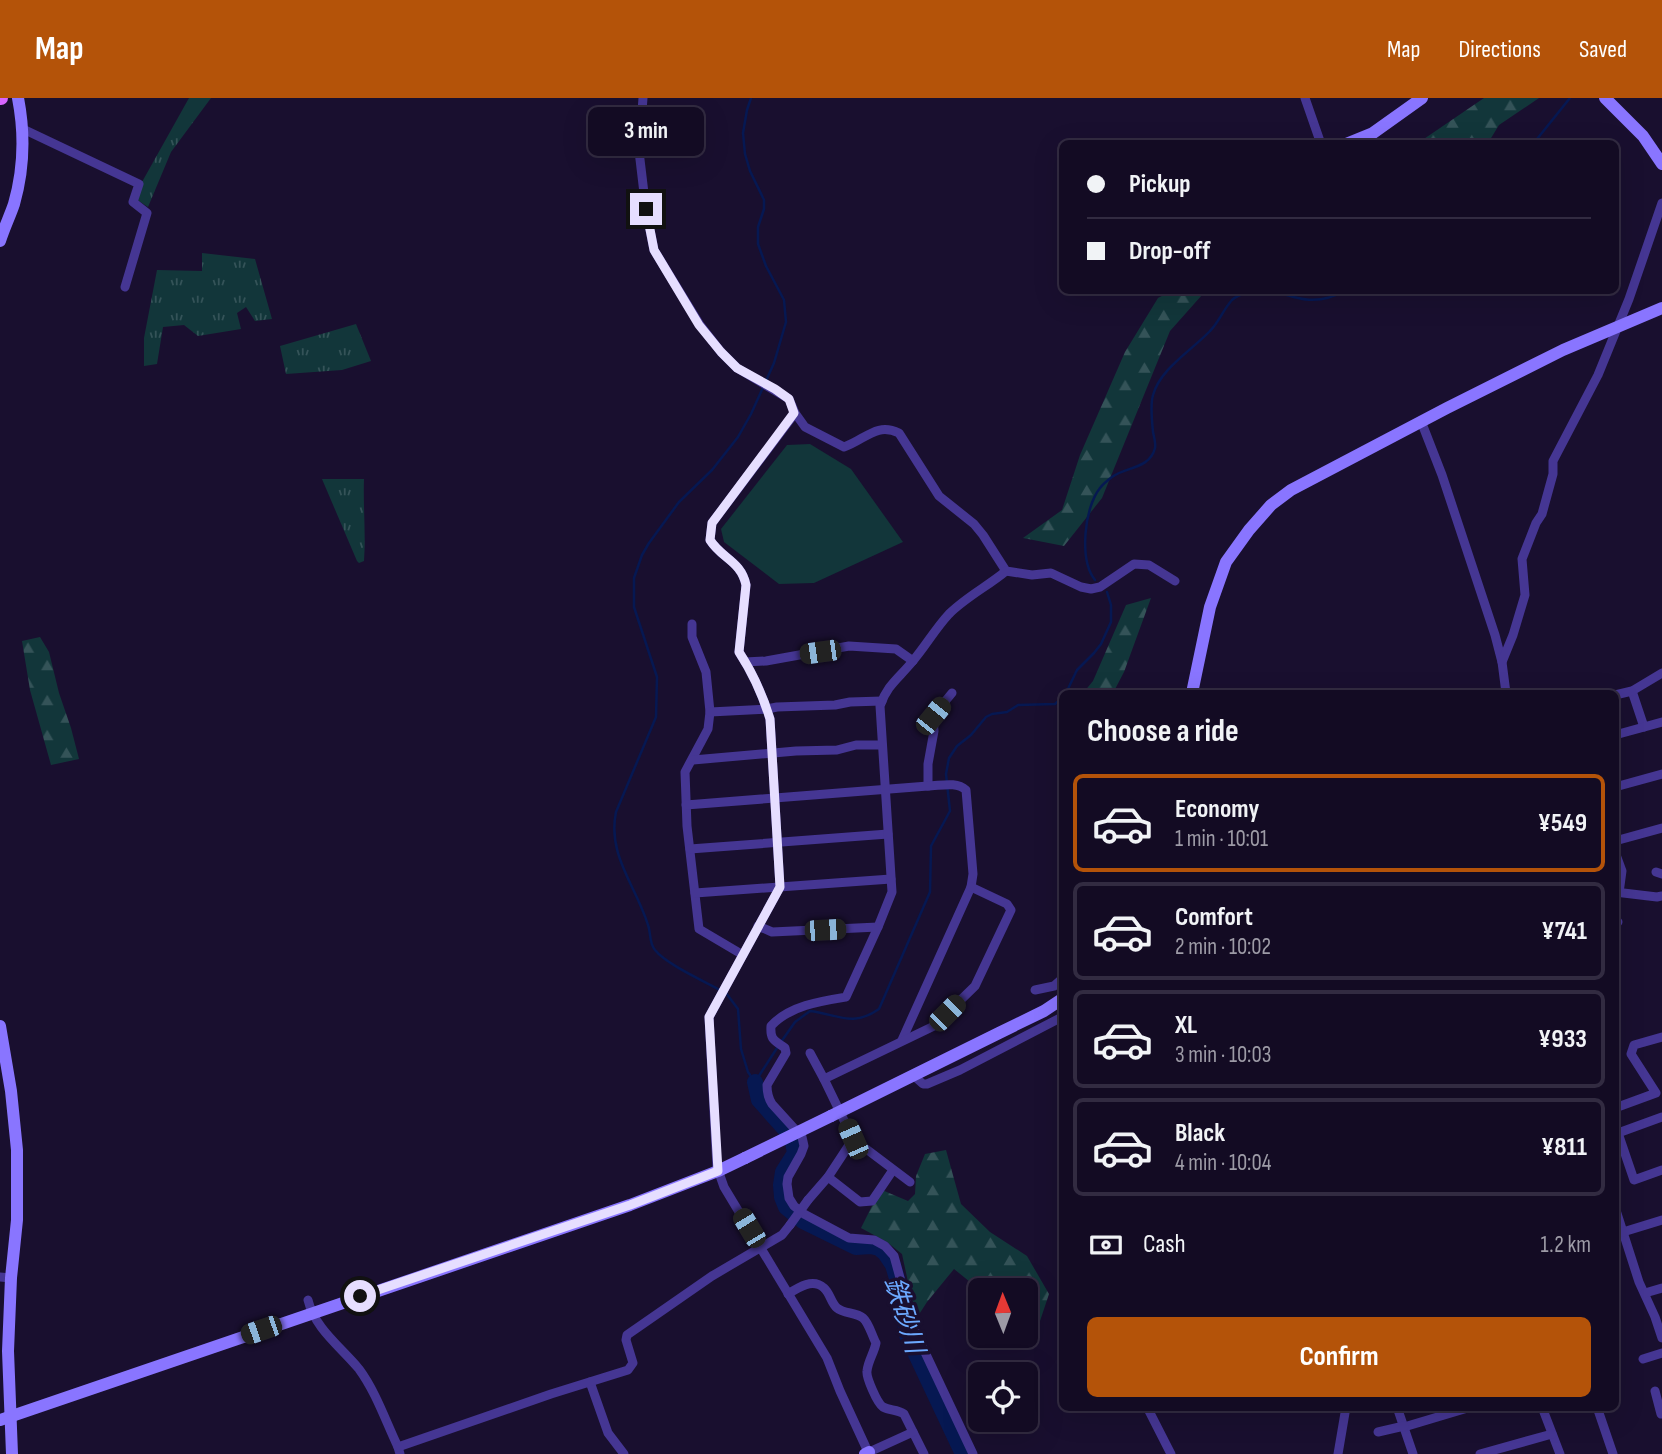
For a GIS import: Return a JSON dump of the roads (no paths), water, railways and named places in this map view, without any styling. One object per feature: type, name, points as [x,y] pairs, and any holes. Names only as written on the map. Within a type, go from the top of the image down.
[{"type":"street","points":[[0,240],[20,179],[23,129],[19,98]]},
{"type":"street","points":[[643,98],[639,150],[654,250],[699,325],[737,368],[789,399],[794,413],[806,427],[844,447],[877,429],[890,429],[899,433],[939,496],[974,524],[1006,571],[1032,575],[1051,573],[1091,589],[1100,587],[1134,564],[1149,565],[1175,581]]},
{"type":"street","points":[[1305,98],[1320,140]]},
{"type":"street","points":[[1356,140],[1373,133],[1422,98]]},
{"type":"street","points":[[1605,98],[1643,136],[1662,164]]},
{"type":"street","points":[[23,129],[139,184],[133,202],[147,212],[125,288]]},
{"type":"street","points":[[1502,662],[1525,595],[1522,559],[1542,514],[1553,474],[1553,461],[1598,376],[1662,203]]},
{"type":"street","points":[[1193,690],[1210,607],[1226,562],[1271,505],[1291,490],[1421,421],[1563,350],[1662,308]]},
{"type":"street","points":[[794,413],[712,523],[710,540],[716,549],[740,568],[746,585],[739,652],[770,719],[780,887],[709,1017],[718,1171],[724,1187],[827,1358],[868,1454],[913,1432]]},
{"type":"street","points":[[1421,421],[1495,635],[1506,690]]},
{"type":"street","points":[[973,1454],[914,1329],[894,1256],[885,1246],[874,1240],[849,1238],[804,1214],[789,1198],[789,1177],[804,1146],[802,1137],[769,1100],[767,1085],[786,1054],[772,1038],[771,1026],[783,1015],[818,1002],[846,996],[892,892],[880,706],[886,691],[949,614],[1006,571]]},
{"type":"street","points":[[692,624],[692,637],[706,672],[710,712],[708,729],[685,772],[699,929],[743,954]]},
{"type":"street","points":[[745,662],[766,661],[849,646],[896,649],[913,661]]},
{"type":"street","points":[[1619,694],[1632,691],[1662,673]]},
{"type":"street","points":[[1632,691],[1644,727]]},
{"type":"street","points":[[931,786],[928,764],[934,731],[933,716],[952,693]]},
{"type":"street","points":[[710,712],[882,701]]},
{"type":"street","points":[[1619,734],[1662,722]]},
{"type":"street","points":[[693,760],[882,745]]},
{"type":"street","points":[[1619,786],[1662,774]]},
{"type":"street","points":[[686,805],[957,784],[966,790],[973,874],[971,887],[902,1040]]},
{"type":"street","points":[[1619,840],[1662,828]]},
{"type":"street","points":[[690,849],[888,834]]},
{"type":"street","points":[[1619,863],[1622,871],[1619,884]]},
{"type":"street","points":[[695,893],[891,878]]},
{"type":"street","points":[[824,1079],[934,1026],[975,986],[1010,907],[971,887]]},
{"type":"street","points":[[1619,892],[1662,896]]},
{"type":"street","points":[[758,926],[772,932],[878,927]]},
{"type":"street","points":[[1035,990],[1054,986],[1059,982]]},
{"type":"street","points":[[5,1419],[309,1306],[630,1205],[718,1171],[914,1076],[1059,1001]]},
{"type":"street","points":[[914,1076],[927,1084],[960,1070],[1059,1019]]},
{"type":"street","points":[[0,1026],[17,1150],[17,1220],[6,1278],[8,1351],[5,1419],[12,1454]]},
{"type":"street","points":[[1619,1107],[1656,1093],[1631,1054],[1634,1045],[1662,1037]]},
{"type":"street","points":[[810,1053],[824,1079],[836,1114],[853,1139],[911,1182]]},
{"type":"street","points":[[1619,1133],[1662,1117]]},
{"type":"street","points":[[1619,1136],[1634,1180],[1662,1170]]},
{"type":"street","points":[[309,1306],[363,1376],[399,1451],[551,1394],[630,1369],[633,1363],[625,1340],[627,1335],[712,1276],[782,1235],[828,1177],[853,1139]]},
{"type":"street","points":[[828,1177],[860,1202],[866,1203],[872,1201],[894,1170]]},
{"type":"street","points":[[1623,1232],[1662,1220]]},
{"type":"street","points":[[1619,1223],[1639,1282],[1658,1316],[1662,1338]]},
{"type":"street","points":[[788,1294],[804,1284],[814,1283],[824,1287],[836,1307],[862,1317],[876,1343],[867,1375],[878,1402],[883,1407],[899,1410],[904,1415],[923,1454]]},
{"type":"street","points":[[1645,1293],[1662,1288]]},
{"type":"street","points":[[1643,1359],[1662,1353]]},
{"type":"street","points":[[590,1382],[608,1433],[624,1454]]},
{"type":"street","points":[[1658,1395],[1661,1414]]},
{"type":"street","points":[[1149,1411],[1171,1454]]},
{"type":"street","points":[[1338,1454],[1345,1411]]},
{"type":"street","points":[[1398,1411],[1413,1454]]},
{"type":"street","points":[[1378,1432],[1458,1411]]},
{"type":"street","points":[[1543,1411],[1560,1454]]},
{"type":"street","points":[[1598,1411],[1613,1454]]},
{"type":"street","points":[[1480,1454],[1512,1450],[1552,1434]]},
{"type":"waterway","points":[[720,990],[676,966],[653,947],[643,911],[619,856],[614,828],[616,812],[656,717],[657,677],[634,607],[634,578],[649,543],[679,502],[712,470],[738,437],[774,363],[786,322],[784,300],[758,244],[758,227],[764,200],[750,171],[743,133],[751,98]]},
{"type":"waterway","points":[[1536,140],[1570,98]]},
{"type":"waterway","points":[[1095,580],[1090,571],[1085,547],[1087,521],[1095,497],[1112,477],[1143,464],[1152,455],[1155,448],[1152,399],[1162,377],[1210,331],[1232,300],[1243,294]]},
{"type":"waterway","points":[[1284,294],[1309,300],[1339,294]]},
{"type":"waterway","points":[[1067,690],[1077,670],[1101,644],[1111,622],[1111,605],[1107,592]]},
{"type":"waterway","points":[[781,1042],[795,1022],[810,1011],[852,1019],[861,1018],[879,1009],[930,892],[931,846],[950,811],[946,774],[949,758],[957,746],[971,735],[986,717],[1007,712],[1018,705],[1055,704],[1059,701]]},
{"type":"waterway","points":[[726,993],[738,1009],[741,1049],[748,1072],[755,1082],[777,1048]]},
{"type":"waterway","name":"鉄砂川","points":[[755,1082],[759,1100],[792,1137],[795,1153],[783,1172],[781,1185],[786,1207],[803,1221],[856,1247],[871,1246],[885,1253],[893,1265],[901,1292],[907,1335],[963,1454]]}]
